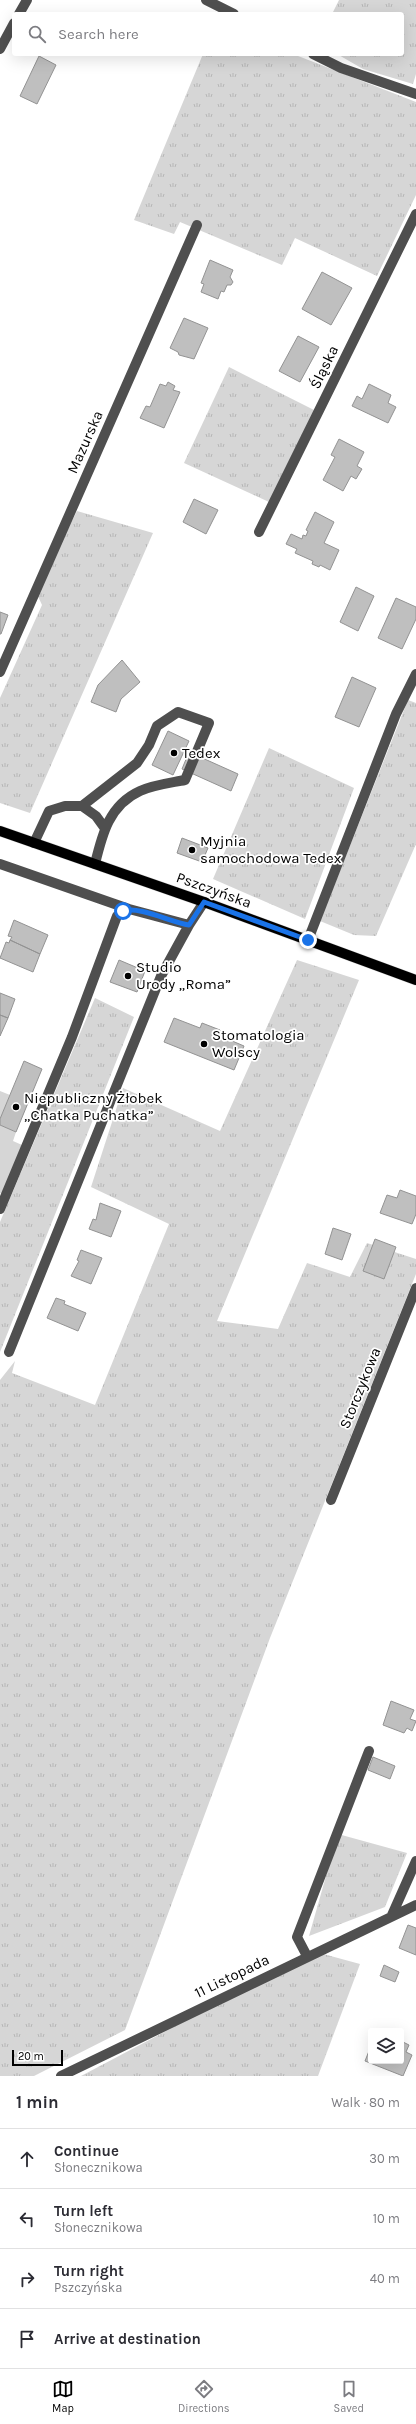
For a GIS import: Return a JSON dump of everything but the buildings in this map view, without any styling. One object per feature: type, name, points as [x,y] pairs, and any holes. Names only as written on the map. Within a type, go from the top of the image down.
[{"type":"main road","name":"Pszczyńska","points":[[0,831],[204,902],[416,980]]},
{"type":"street","points":[[20,12],[27,0]]},
{"type":"street","points":[[206,0],[230,12]]},
{"type":"street","points":[[0,49],[12,28]]},
{"type":"street","points":[[317,56],[340,68],[416,94]]},
{"type":"street","name":"Śląska","points":[[259,532],[416,214]]},
{"type":"street","name":"Mazurska","points":[[0,672],[197,225]]},
{"type":"street","points":[[308,940],[396,714],[416,674]]},
{"type":"street","points":[[82,806],[137,763],[149,745],[157,726],[178,712],[209,723],[184,780],[140,791],[118,806],[104,827],[95,864]]},
{"type":"street","points":[[34,843],[49,811],[65,806],[82,806],[96,816],[104,827]]},
{"type":"street","points":[[0,864],[129,909],[189,925]]},
{"type":"street","points":[[9,1352],[161,976],[189,925],[204,902]]},
{"type":"street","points":[[0,1209],[72,1037],[117,916],[129,909]]},
{"type":"street","name":"Storczykowa","points":[[331,1500],[416,1288]]},
{"type":"street","points":[[307,1956],[297,1938],[300,1926],[370,1751]]},
{"type":"street","points":[[392,1915],[416,1861]]},
{"type":"street","name":"11 Listopada","points":[[61,2076],[392,1915],[416,1905]]},
{"type":"green space","points":[[339,0],[416,0],[416,74],[413,84],[363,69],[340,56],[404,56],[404,12],[333,12]]},
{"type":"green space","points":[[202,56],[298,56],[416,102],[416,195],[377,276],[295,238],[282,265],[180,222],[174,234],[134,220]]},
{"type":"green space","points":[[229,367],[314,410],[269,502],[184,463]]},
{"type":"green space","points":[[77,511],[153,533],[30,813],[0,803],[0,698],[42,605],[36,592]]},
{"type":"green space","points":[[408,700],[416,703],[416,844],[376,936],[354,935],[320,921]]},
{"type":"green space","points":[[269,748],[354,788],[305,919],[213,879]]},
{"type":"green space","points":[[297,960],[359,980],[217,1321],[278,1329],[307,1263],[350,1277],[367,1243],[416,1259],[416,1274],[270,1638],[125,2030],[34,2076],[0,2076],[0,1380],[15,1361],[12,1373],[95,1405],[169,1224],[91,1187],[123,1088],[220,1131]]},
{"type":"green space","points":[[95,998],[134,1017],[0,1352],[0,1222]]},
{"type":"green space","points":[[0,1091],[10,1095],[0,1119]]},
{"type":"green space","points":[[0,1125],[16,1132],[13,1141],[22,1145],[2,1194],[0,1193]]},
{"type":"green space","points":[[338,1834],[407,1853],[385,1907],[309,1936]]},
{"type":"green space","points":[[316,1952],[360,1964],[318,2076],[81,2076]]},
{"type":"place","name":"Tedex","points":[[174,753]]},
{"type":"place","name":"Myjnia samochodowa Tedex","points":[[192,850]]},
{"type":"place","name":"Studio Urody „Roma”","points":[[128,976]]},
{"type":"place","name":"Stomatologia Wolscy","points":[[204,1044]]},
{"type":"place","name":"Niepubliczny Żłobek „Chatka Puchatka”","points":[[16,1107]]},
{"type":"route","points":[[123,911],[129,909],[189,925],[204,902],[308,940]]}]
